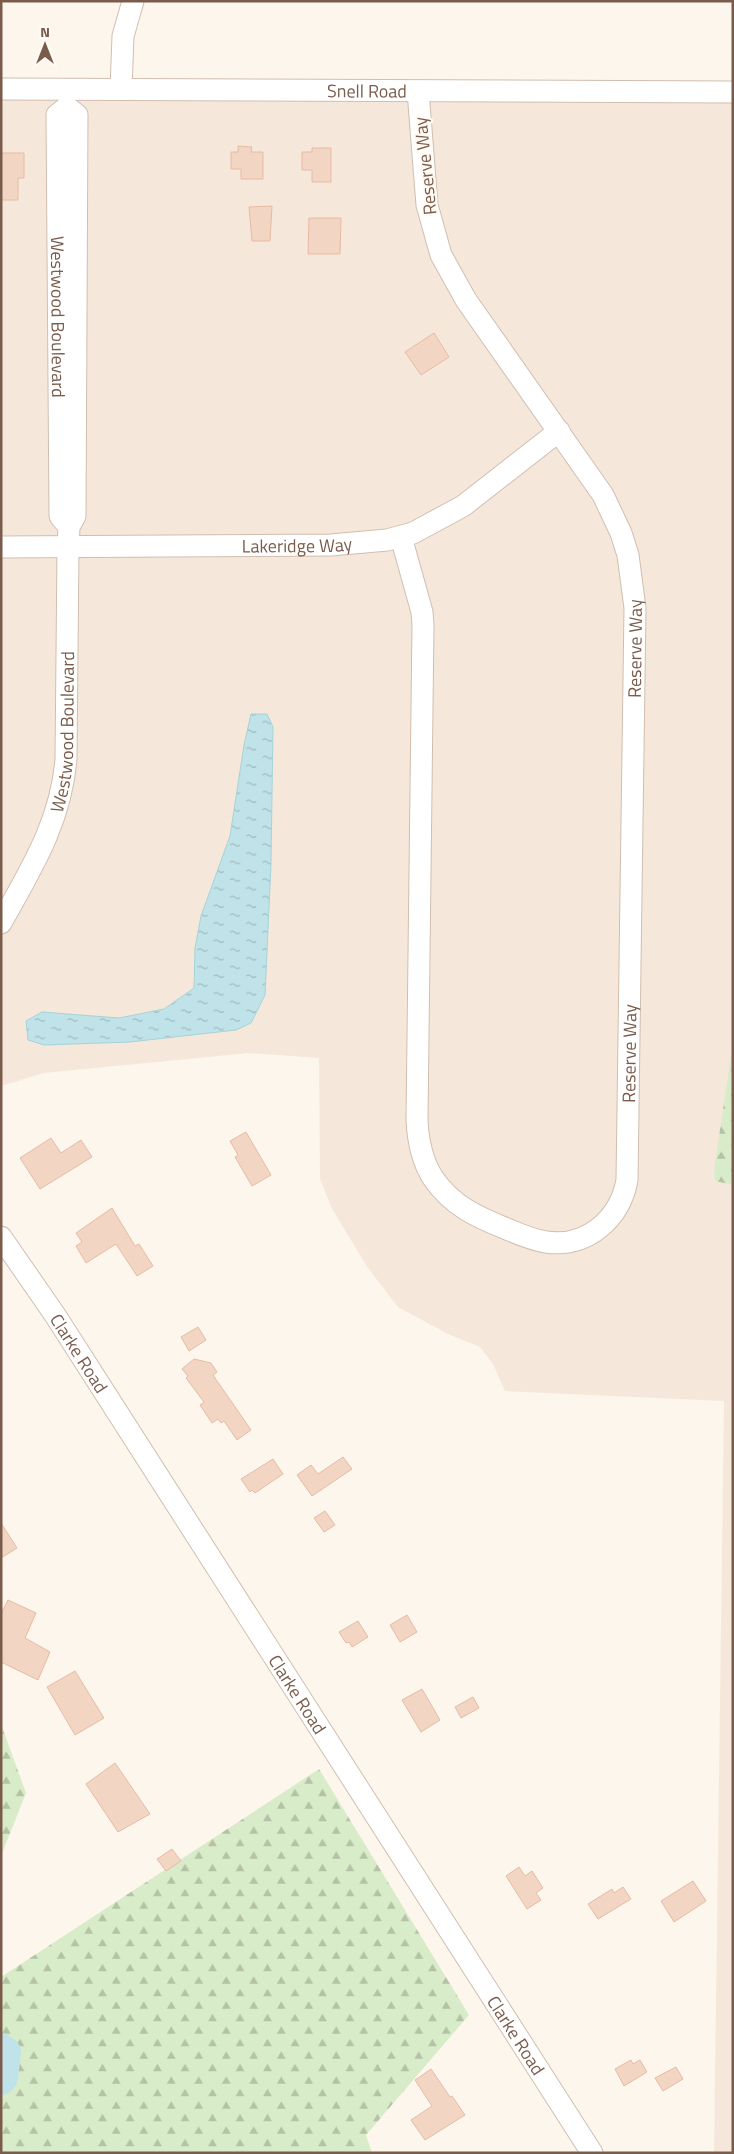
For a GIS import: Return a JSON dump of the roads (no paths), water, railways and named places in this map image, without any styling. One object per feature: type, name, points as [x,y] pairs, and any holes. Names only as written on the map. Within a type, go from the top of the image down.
[{"type":"street","points":[[121,90],[123,36],[133,1]]},
{"type":"street","name":"Snell Road","points":[[1,89],[67,98],[121,90],[733,92]]},
{"type":"street","name":"Reserve Way","points":[[401,537],[422,612],[423,624],[417,1120],[421,1153],[432,1177],[442,1190],[455,1203],[474,1216],[538,1240],[551,1243],[574,1241],[593,1233],[611,1218],[623,1197],[627,1180],[636,608],[632,571],[621,533],[593,478],[457,287],[441,255],[427,205],[418,91]]},
{"type":"street","name":"Westwood Boulevard","points":[[1,923],[46,840],[58,808],[66,759],[68,537],[75,516],[77,115],[67,98]]},
{"type":"street","name":"Lakeridge Way","points":[[1,547],[68,537],[331,545],[371,542],[401,537],[426,527],[463,506],[559,431]]},
{"type":"street","name":"Clarke Road","points":[[1,1237],[74,1344],[592,2153]]},
{"type":"water","points":[[251,714],[267,714],[273,727],[271,863],[265,995],[251,1023],[236,1030],[130,1042],[44,1045],[28,1040],[26,1021],[42,1012],[119,1018],[164,1009],[194,988],[195,948],[201,916],[230,836],[244,745]]},
{"type":"waterway","points":[[1,2047],[7,2052],[4,2078],[1,2081]]}]
